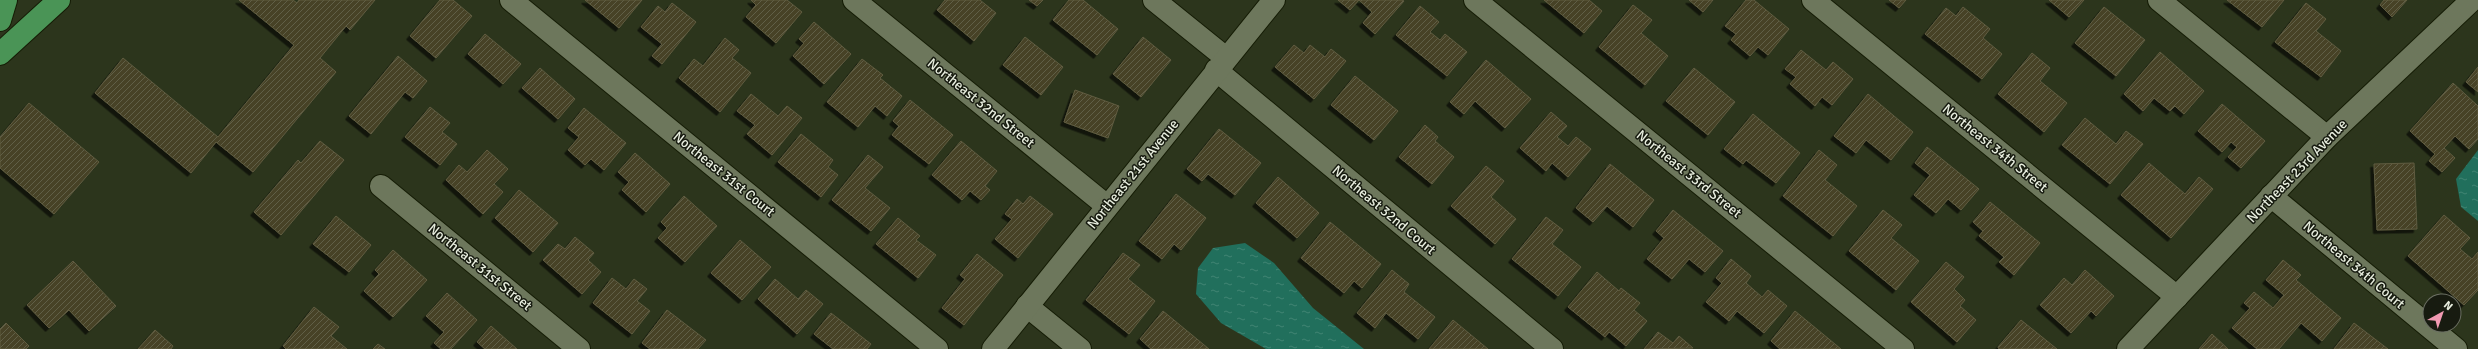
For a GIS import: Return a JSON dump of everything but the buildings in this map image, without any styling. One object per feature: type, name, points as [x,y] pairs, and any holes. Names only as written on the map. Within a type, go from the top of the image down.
[{"type":"main road","points":[[0,20],[6,0]]},
{"type":"main road","points":[[0,54],[55,2]]},
{"type":"street","name":"Northeast 31st Court","points":[[512,0],[937,349]]},
{"type":"street","name":"Northeast 32nd Street","points":[[854,0],[1107,206]]},
{"type":"street","name":"Northeast 32nd Court","points":[[1154,0],[1221,64],[1552,349]]},
{"type":"street","name":"Northeast 21st Avenue","points":[[993,349],[1274,0]]},
{"type":"street","name":"Northeast 33rd Street","points":[[1475,0],[1903,349]]},
{"type":"street","name":"Northeast 34th Street","points":[[1813,0],[2177,297]]},
{"type":"street","points":[[2159,0],[2327,137]]},
{"type":"street","name":"Northeast 23rd Avenue","points":[[2128,349],[2327,137],[2472,0]]},
{"type":"street","name":"Northeast 31st Street","points":[[381,186],[579,349]]},
{"type":"street","name":"Northeast 34th Court","points":[[2271,196],[2456,349]]},
{"type":"street","points":[[1027,306],[1080,349]]},
{"type":"water","points":[[2478,150],[2478,221],[2461,207],[2456,179]]},
{"type":"water","points":[[1245,243],[1274,263],[1313,308],[1364,349],[1266,349],[1221,323],[1196,294],[1198,268],[1213,248]]}]
